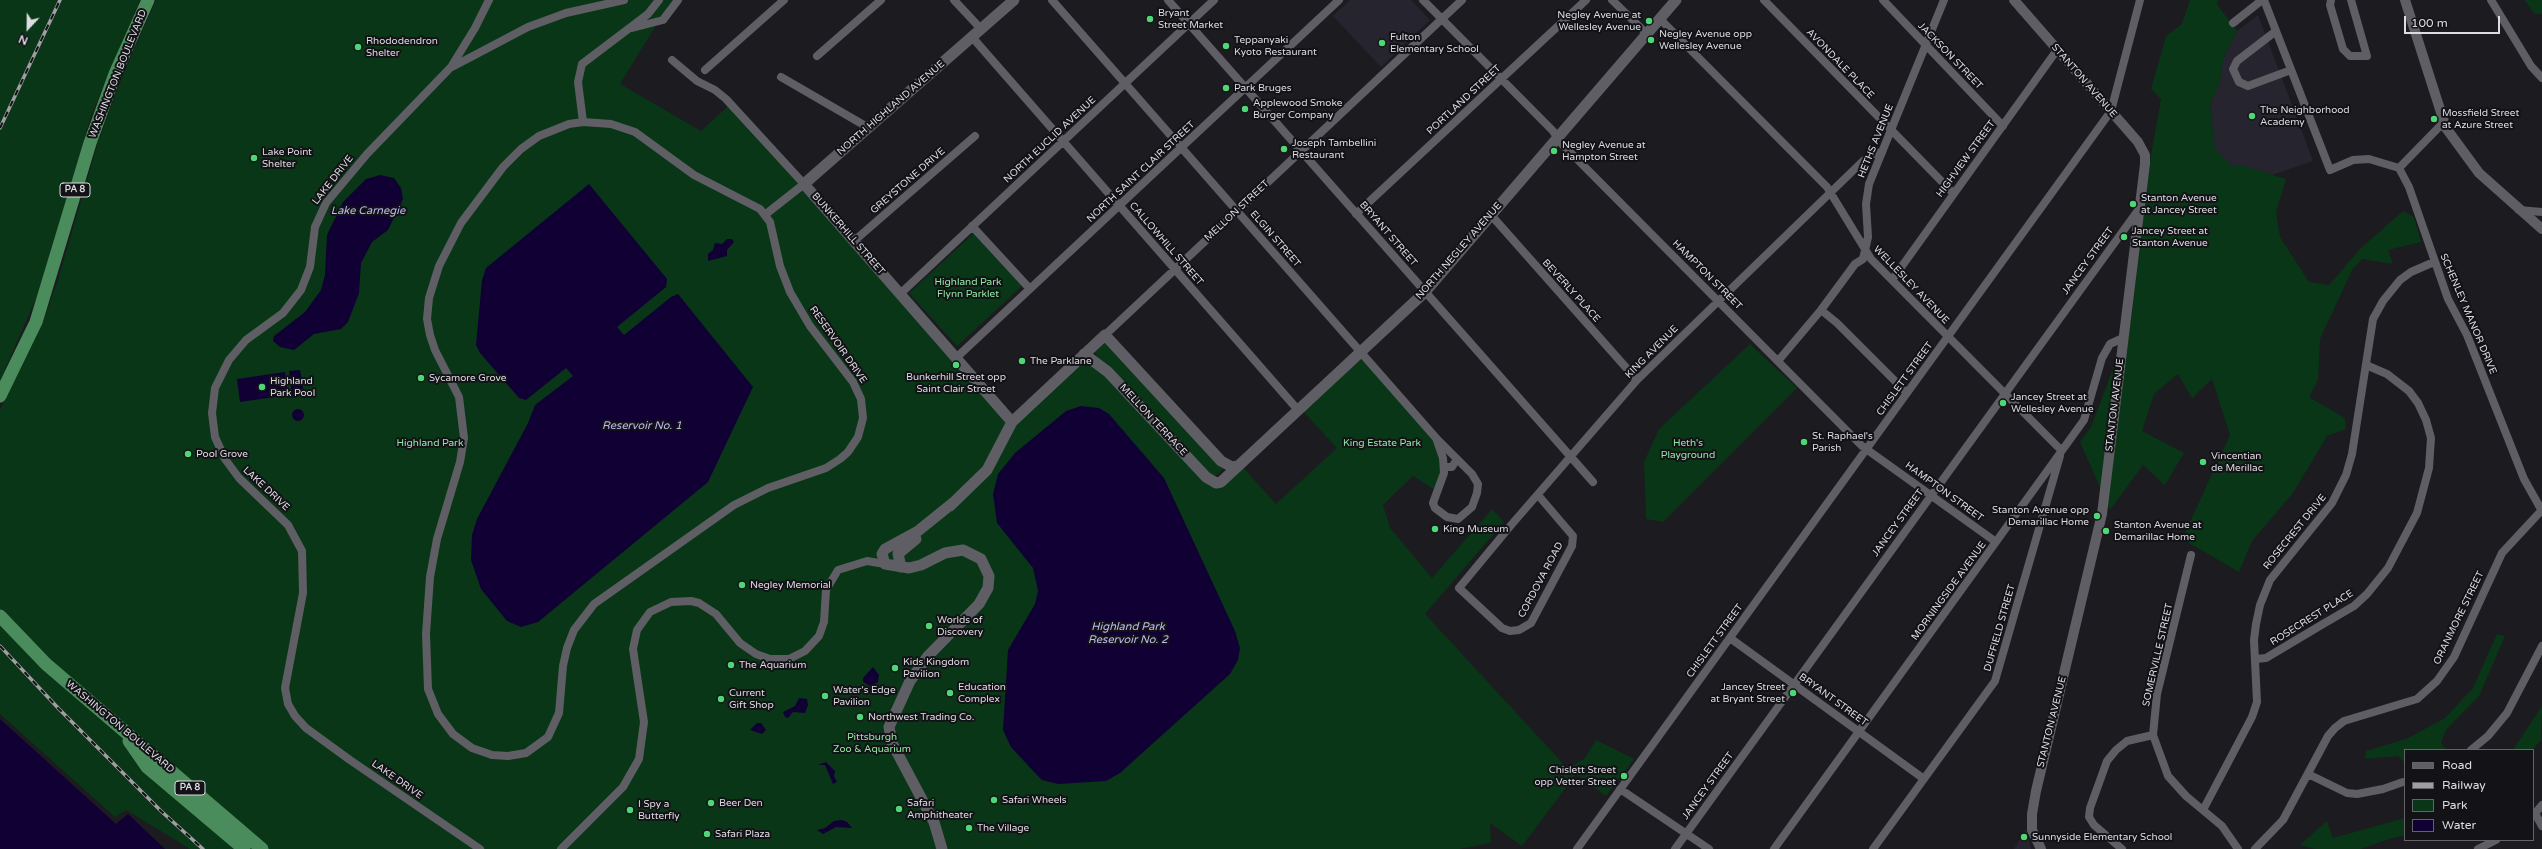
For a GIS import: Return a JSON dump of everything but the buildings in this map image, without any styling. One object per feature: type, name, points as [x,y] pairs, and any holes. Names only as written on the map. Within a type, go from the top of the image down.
[{"type":"highway","name":"WASHINGTON BOULEVARD","points":[[0,396],[36,322],[47,290],[90,142],[116,74],[148,0]]},
{"type":"highway","name":"WASHINGTON BOULEVARD","points":[[0,616],[35,654],[262,849]]},
{"type":"highway","points":[[119,726],[147,766],[244,849]]},
{"type":"main road","name":"NORTH HIGHLAND AVENUE","points":[[804,184],[1014,0]]},
{"type":"main road","name":"NORTH NEGLEY AVENUE","points":[[1221,482],[1425,292],[1676,0]]},
{"type":"main road","name":"BUNKERHILL STREET","points":[[804,184],[1012,422]]},
{"type":"main road","name":"MELLON STREET","points":[[954,502],[986,470],[1012,422],[1105,335]]},
{"type":"main road","points":[[1105,335],[1222,461],[1232,467],[1238,466]]},
{"type":"main road","name":"MELLON TERRACE","points":[[1084,354],[1108,372],[1206,477],[1214,482],[1221,482]]},
{"type":"main road","points":[[942,849],[934,822],[892,743],[889,727],[910,681],[928,656],[979,604],[985,594],[989,581],[988,571],[981,559],[963,550],[945,553],[915,567],[901,567],[885,564],[882,554],[885,549],[918,531],[954,502]]},
{"type":"main road","points":[[901,567],[898,557],[900,552],[927,532],[954,502]]},
{"type":"street","name":"LAKE DRIVE","points":[[480,849],[344,756],[306,728],[294,716],[288,704],[285,688],[303,593],[302,552],[288,525],[239,478],[228,464],[217,442],[212,413],[215,388],[229,360],[256,332],[283,313],[302,290],[310,267],[315,227],[326,203],[367,154],[451,67],[475,28],[489,0]]},
{"type":"street","points":[[451,67],[528,26],[576,10],[624,0]]},
{"type":"street","points":[[583,122],[578,91],[580,68],[648,14],[659,0]]},
{"type":"street","points":[[629,29],[663,20],[678,0]]},
{"type":"street","points":[[704,70],[784,0]]},
{"type":"street","points":[[817,56],[881,0]]},
{"type":"street","points":[[954,0],[981,29]]},
{"type":"street","name":"ELGIN STREET","points":[[1052,0],[1436,438],[1472,474],[1478,486],[1472,507],[1458,519],[1447,517],[1435,508],[1433,503],[1443,479],[1444,467],[1436,438]]},
{"type":"street","name":"BRYANT STREET","points":[[1168,0],[1593,482]]},
{"type":"street","name":"NORTH EUCLID AVENUE","points":[[900,294],[1214,0]]},
{"type":"street","name":"NORTH SAINT CLAIR STREET","points":[[956,358],[1339,0]]},
{"type":"street","name":"HAMPTON STREET","points":[[1423,0],[1718,301],[1867,449],[1996,542]]},
{"type":"street","name":"MELLON STREET","points":[[1105,335],[1300,150],[1462,0]]},
{"type":"street","name":"PORTLAND STREET","points":[[1356,214],[1586,0]]},
{"type":"street","points":[[1612,0],[1647,34]]},
{"type":"street","name":"AVONDALE PLACE","points":[[1764,0],[1891,131],[1954,193]]},
{"type":"street","name":"JACKSON STREET","points":[[1883,0],[2003,126]]},
{"type":"street","name":"HETHS AVENUE","points":[[1778,361],[1821,310],[1855,264],[1863,259],[1868,237],[1866,204],[1869,184],[1944,0]]},
{"type":"street","name":"STANTON AVENUE","points":[[2014,0],[2138,142],[2145,154],[2102,514],[2036,791],[2032,830],[2041,849]]},
{"type":"street","name":"CHISLETT STREET","points":[[1577,849],[2111,111],[2140,0]]},
{"type":"street","points":[[2233,23],[2263,0],[2330,170],[2353,160],[2369,159],[2399,168],[2443,123]]},
{"type":"street","points":[[2331,0],[2330,5],[2343,49],[2350,56],[2367,56],[2351,0]]},
{"type":"street","points":[[2405,0],[2443,123],[2478,173],[2517,210],[2542,229]]},
{"type":"street","points":[[2491,0],[2531,66],[2542,78]]},
{"type":"street","name":"WELLESLEY AVENUE","points":[[1660,19],[1831,192],[1865,251],[2004,394],[2061,450]]},
{"type":"street","points":[[2276,30],[2237,61],[2233,69],[2238,82],[2248,86],[2291,70]]},
{"type":"street","name":"CALLOWHILL STREET","points":[[972,37],[1298,410]]},
{"type":"street","name":"HIGHVIEW STREET","points":[[1892,280],[2057,50]]},
{"type":"street","name":"BUNKERHILL STREET","points":[[672,60],[697,81],[715,90],[726,99],[804,184]]},
{"type":"street","points":[[781,77],[869,128]]},
{"type":"street","name":"RESERVOIR DRIVE","points":[[583,122],[611,124],[635,132],[650,140],[685,169],[754,204],[766,214],[773,229],[780,266],[790,292],[810,326],[844,367],[858,391],[863,413],[858,437],[848,452],[826,468],[768,488],[734,505],[594,604],[574,630],[567,648],[563,666],[559,713],[552,730],[542,743],[526,753],[508,756],[492,755],[472,748],[453,734],[438,714],[430,696],[426,675],[426,634],[430,577],[437,539],[460,462],[464,438],[459,397],[435,350],[430,335],[427,320],[429,298],[439,266],[461,223],[503,167],[521,149],[539,136],[562,127],[583,122]]},
{"type":"street","name":"GREYSTONE DRIVE","points":[[854,241],[975,136]]},
{"type":"street","name":"KING AVENUE","points":[[1458,590],[1637,380],[1863,161],[1873,154],[1882,152]]},
{"type":"street","name":"SCHENLEY MANOR DRIVE","points":[[2399,168],[2409,187],[2448,299],[2467,335],[2524,479],[2542,510]]},
{"type":"street","name":"NORTH HIGHLAND AVENUE","points":[[766,214],[804,184]]},
{"type":"street","name":"JANCEY STREET","points":[[1675,849],[2139,210]]},
{"type":"street","points":[[2517,210],[2542,212]]},
{"type":"street","name":"BEVERLY PLACE","points":[[1491,215],[1637,380]]},
{"type":"street","points":[[972,226],[1030,289]]},
{"type":"street","name":"ROSECREST DRIVE","points":[[2203,810],[2252,717],[2257,702],[2256,624],[2260,605],[2270,580],[2332,503],[2346,475],[2352,454],[2373,320],[2382,300],[2395,285],[2411,272],[2434,262]]},
{"type":"street","points":[[1821,310],[1837,322],[1907,393]]},
{"type":"street","name":"MORNINGSIDE AVENUE","points":[[1774,849],[2084,420],[2102,358],[2110,344],[2123,338]]},
{"type":"street","name":"ROSECREST PLACE","points":[[2256,659],[2266,658],[2354,606],[2367,594],[2388,568],[2417,513],[2429,468],[2431,438],[2426,420],[2418,403],[2409,391],[2387,374],[2366,365]]},
{"type":"street","name":"DUFFIELD STREET","points":[[1873,849],[1995,680],[2061,450]]},
{"type":"street","points":[[1444,467],[1452,467],[1457,459]]},
{"type":"street","name":"CORDOVA ROAD","points":[[1458,590],[1502,628],[1519,630],[1532,623],[1572,546],[1573,536],[1538,495]]},
{"type":"street","name":"ORANMORE STREET","points":[[2256,849],[2283,820],[2328,736],[2344,721],[2417,699],[2437,681],[2454,657],[2502,553],[2542,510]]},
{"type":"street","name":"SOMERVILLE STREET","points":[[2192,555],[2157,694],[2153,734],[2168,776],[2186,796],[2230,835],[2238,849]]},
{"type":"street","points":[[561,849],[623,787],[639,759],[644,722],[633,649],[637,630],[650,612],[671,602],[695,602],[716,614],[740,642],[756,654],[770,659],[789,659],[805,651],[819,636],[824,622],[826,590],[833,575],[845,566],[856,563],[867,561],[885,564]]},
{"type":"street","name":"BRYANT STREET","points":[[1730,638],[1924,779]]},
{"type":"street","points":[[2472,749],[2488,736],[2508,713],[2542,646]]},
{"type":"street","points":[[2122,849],[2094,825],[2089,817],[2090,808],[2107,761],[2116,750],[2127,741],[2153,734]]},
{"type":"street","points":[[2308,774],[2347,793],[2357,794],[2383,789],[2403,782]]},
{"type":"street","points":[[1620,789],[1709,849]]},
{"type":"street","points":[[2542,806],[2534,815],[2542,826]]},
{"type":"street","points":[[2478,849],[2494,841]]},
{"type":"shaded area","name":"Fulton Elementary School","points":[[1350,0],[1411,0],[1430,20],[1381,67],[1333,16]]},
{"type":"shaded area","points":[[2258,15],[2313,161],[2272,175],[2245,166],[2232,166],[2215,149],[2210,105],[2220,82],[2223,59],[2237,31]]},
{"type":"shaded area","name":"Sunnyside Elementary School","points":[[2026,829],[2031,849],[2014,849]]},
{"type":"green space","points":[[0,0],[140,0],[91,116],[40,289],[0,381]]},
{"type":"green space","name":"Highland Park","points":[[156,0],[678,0],[658,22],[620,84],[701,131],[730,104],[1012,422],[1084,354],[1214,482],[1240,464],[1276,504],[1337,448],[1300,408],[1361,352],[1426,425],[1443,458],[1438,492],[1413,476],[1383,505],[1390,528],[1432,578],[1492,509],[1504,522],[1425,614],[1568,769],[1585,758],[1596,740],[1634,759],[1606,796],[1576,774],[1522,846],[1490,823],[1491,843],[1459,849],[190,849],[126,810],[115,817],[0,714],[0,410],[41,327],[58,280],[98,142],[122,77]]},
{"type":"green space","points":[[2190,0],[2219,0],[2216,3],[2237,31],[2223,59],[2220,82],[2210,105],[2215,149],[2232,166],[2245,166],[2286,179],[2276,212],[2280,237],[2309,282],[2329,285],[2361,248],[2403,211],[2414,217],[2421,242],[2388,250],[2393,264],[2362,259],[2353,268],[2320,339],[2318,380],[2309,397],[2345,418],[2346,429],[2327,436],[2293,493],[2252,541],[2239,572],[2182,539],[2230,435],[2212,379],[2192,398],[2178,374],[2154,394],[2142,431],[2184,453],[2165,485],[2143,465],[2110,510],[2080,442],[2091,427],[2131,321],[2151,155],[2161,99],[2151,89],[2166,36],[2182,24]]},
{"type":"green space","points":[[2525,0],[2542,0],[2542,14],[2534,14]]},
{"type":"green space","name":"Highland Park Flynn Parklet","points":[[974,233],[1022,286],[957,346],[909,293]]},
{"type":"green space","points":[[1105,342],[1222,466],[1223,469],[1213,478],[1205,473],[1096,355],[1095,352]]},
{"type":"green space","name":"Heth's Playground","points":[[1750,344],[1797,388],[1663,522],[1646,519],[1644,462],[1659,429]]},
{"type":"green space","points":[[2497,634],[2505,636],[2479,696],[2446,730],[2441,743],[2445,749],[2404,749],[2404,762],[2398,756],[2365,759],[2366,751],[2406,739],[2445,718],[2473,688]]},
{"type":"green space","points":[[2542,706],[2541,740],[2533,749],[2514,749]]},
{"type":"green space","points":[[2404,818],[2404,835],[2361,849],[2315,849],[2300,845],[2327,821],[2333,838]]},
{"type":"water","name":"Lake Carnegie","points":[[380,175],[394,178],[401,188],[403,199],[388,230],[372,242],[361,263],[359,293],[348,322],[341,329],[314,334],[294,350],[280,347],[273,341],[274,336],[305,312],[321,290],[325,275],[327,235],[343,202],[366,179]]},
{"type":"water","name":"Reservoir No. 1","points":[[589,184],[667,279],[666,287],[617,327],[624,335],[671,297],[678,294],[753,387],[708,482],[538,622],[521,627],[507,621],[481,589],[471,560],[472,535],[477,519],[528,423],[535,405],[573,376],[566,368],[526,400],[519,398],[480,353],[476,345],[482,280],[486,268]]},
{"type":"water","points":[[727,239],[732,239],[734,242],[727,250],[727,256],[708,261],[708,254],[713,250],[715,243],[722,244]]},
{"type":"water","points":[[300,370],[304,394],[292,396],[289,371]]},
{"type":"water","name":"Highland Park Pool","points":[[285,372],[288,395],[240,402],[237,379]]},
{"type":"water","name":"Highland Park Reservoir No. 2","points":[[1081,406],[1099,408],[1109,414],[1164,478],[1235,631],[1240,648],[1238,660],[1230,674],[1120,773],[1106,781],[1058,784],[1042,780],[1011,747],[1003,730],[1008,650],[1035,604],[1038,591],[1033,568],[997,523],[993,494],[998,474],[1015,453],[1066,411]]},
{"type":"water","points":[[296,409],[300,409],[304,415],[300,421],[296,421],[292,417],[292,413]]},
{"type":"water","points":[[873,667],[879,675],[878,682],[870,686],[863,682],[863,678]]},
{"type":"water","points":[[799,698],[807,699],[808,705],[805,713],[793,712],[788,718],[785,717],[783,712],[795,706]]},
{"type":"water","points":[[0,719],[116,824],[128,814],[165,849],[0,849]]},
{"type":"water","points":[[757,723],[761,723],[766,730],[762,734],[750,730]]},
{"type":"water","points":[[826,762],[835,771],[834,776],[837,782],[833,784],[825,765],[818,765]]},
{"type":"water","points":[[842,820],[847,822],[852,828],[836,827],[823,834],[817,830],[825,828],[834,821]]},
{"type":"railway","points":[[0,128],[60,0]]},
{"type":"railway","points":[[0,646],[59,709],[161,811],[203,849]]},
{"type":"place","name":"Bryant Street Market","points":[[1150,19]]},
{"type":"place","name":"Negley Avenue at Wellesley Avenue","points":[[1649,21]]},
{"type":"place","name":"Negley Avenue opp Wellesley Avenue","points":[[1651,40]]},
{"type":"place","name":"Fulton Elementary School","points":[[1382,43]]},
{"type":"place","name":"Teppanyaki Kyoto Restaurant","points":[[1226,46]]},
{"type":"place","name":"Rhododendron Shelter","points":[[358,47]]},
{"type":"place","name":"Park Bruges","points":[[1226,88]]},
{"type":"place","name":"Applewood Smoke Burger Company","points":[[1245,109]]},
{"type":"place","name":"The Neighborhood Academy","points":[[2252,116]]},
{"type":"place","name":"Mossfield Street at Azure Street","points":[[2434,119]]},
{"type":"place","name":"Joseph Tambellini Restaurant","points":[[1284,149]]},
{"type":"place","name":"Negley Avenue at Hampton Street","points":[[1554,151]]},
{"type":"place","name":"Lake Point Shelter","points":[[254,158]]},
{"type":"place","name":"Stanton Avenue at Jancey Street","points":[[2133,204]]},
{"type":"place","name":"Jancey Street at Stanton Avenue","points":[[2124,237]]},
{"type":"place","name":"The Parklane","points":[[1022,361]]},
{"type":"place","name":"Bunkerhill Street opp Saint Clair Street","points":[[956,365]]},
{"type":"place","name":"Sycamore Grove","points":[[421,378]]},
{"type":"place","name":"Highland Park Pool","points":[[262,387]]},
{"type":"place","name":"Jancey Street at Wellesley Avenue","points":[[2003,403]]},
{"type":"place","name":"St. Raphael's Parish","points":[[1804,442]]},
{"type":"place","name":"Pool Grove","points":[[188,454]]},
{"type":"place","name":"Vincentian de Merillac","points":[[2203,462]]},
{"type":"place","name":"Stanton Avenue opp Demarillac Home","points":[[2097,516]]},
{"type":"place","name":"King Museum","points":[[1435,529]]},
{"type":"place","name":"Stanton Avenue at Demarillac Home","points":[[2106,531]]},
{"type":"place","name":"Negley Memorial","points":[[742,585]]},
{"type":"place","name":"Worlds of Discovery","points":[[929,626]]},
{"type":"place","name":"The Aquarium","points":[[731,665]]},
{"type":"place","name":"Kids Kingdom Pavilion","points":[[895,668]]},
{"type":"place","name":"Education Complex","points":[[950,693]]},
{"type":"place","name":"Jancey Street at Bryant Street","points":[[1793,693]]},
{"type":"place","name":"Water's Edge Pavilion","points":[[825,696]]},
{"type":"place","name":"Current Gift Shop","points":[[721,699]]},
{"type":"place","name":"Northwest Trading Co.","points":[[860,717]]},
{"type":"place","name":"Chislett Street opp Vetter Street","points":[[1624,776]]},
{"type":"place","name":"Safari Wheels","points":[[994,800]]},
{"type":"place","name":"Beer Den","points":[[711,803]]},
{"type":"place","name":"Safari Amphitheater","points":[[899,809]]},
{"type":"place","name":"I Spy a Butterfly","points":[[630,810]]},
{"type":"place","name":"The Village","points":[[969,828]]},
{"type":"place","name":"Safari Plaza","points":[[707,834]]},
{"type":"place","name":"Sunnyside Elementary School","points":[[2024,837]]},
{"type":"park label","name":"King Estate Park","points":[[1382,443]]},
{"type":"park label","name":"Pittsburgh Zoo & Aquarium","points":[[872,742]]}]
